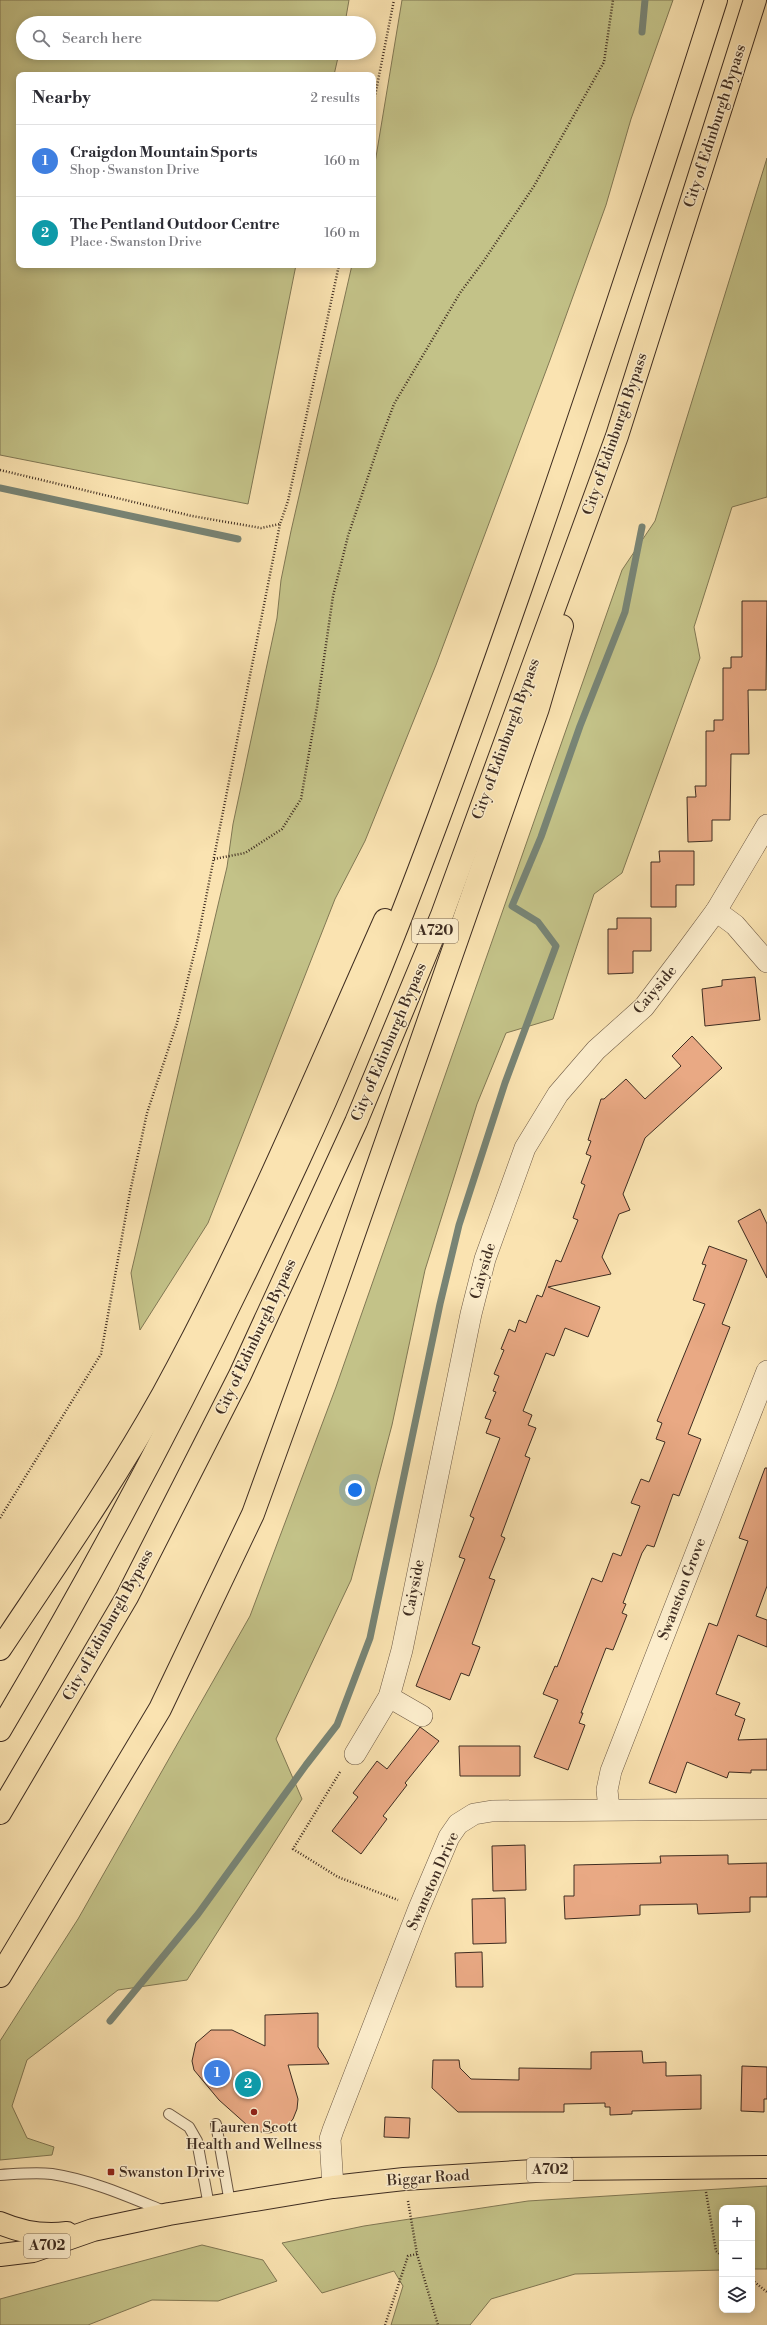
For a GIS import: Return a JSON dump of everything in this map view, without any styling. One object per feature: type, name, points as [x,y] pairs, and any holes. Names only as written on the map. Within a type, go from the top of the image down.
[{"type":"main road","name":"A720","points":[[0,1730],[116,1526],[196,1374],[283,1193],[346,1054],[410,898],[478,714],[598,366],[716,0]]},
{"type":"main road","name":"City of Edinburgh Bypass","points":[[0,1812],[127,1597],[240,1375],[356,1122],[442,915],[616,436],[755,0]]},
{"type":"main road","points":[[0,1976],[160,1709],[253,1514],[338,1280],[538,708],[616,436]]},
{"type":"main road","points":[[0,1649],[121,1467],[163,1393],[212,1299],[251,1219],[478,714]]},
{"type":"main road","name":"Biggar Road","points":[[0,2255],[33,2250],[93,2230],[169,2214],[209,2206],[333,2187],[404,2179],[567,2169],[767,2167]]},
{"type":"main road","name":"Biggar Road","points":[[0,2223],[24,2231],[43,2234],[93,2230]]},
{"type":"street","name":"Caiyside","points":[[355,1754],[389,1697],[402,1650],[468,1330],[485,1259],[525,1148],[558,1094],[596,1050],[644,1007],[716,911],[767,825]]},
{"type":"street","points":[[716,911],[735,926],[767,962]]},
{"type":"street","name":"Swanston Grove","points":[[609,1809],[607,1790],[611,1771],[767,1371]]},
{"type":"street","points":[[389,1697],[422,1716]]},
{"type":"street","name":"Swanston Drive","points":[[333,2187],[330,2140],[333,2130],[419,1908],[449,1837],[458,1824],[474,1814],[492,1811],[767,1808]]},
{"type":"lane","points":[[169,2114],[190,2127],[196,2141],[209,2206]]},
{"type":"lane","points":[[216,2124],[230,2203]]},
{"type":"lane","points":[[0,2175],[51,2174],[80,2180],[108,2189],[169,2214]]},
{"type":"path","points":[[376,91],[394,0]]},
{"type":"path","points":[[214,858],[245,853],[282,829],[301,799],[317,707],[333,596],[348,536],[394,404],[460,293],[483,262],[534,186],[604,62],[613,0]]},
{"type":"path","points":[[0,1518],[101,1354],[130,1192],[147,1113],[177,1024],[198,938],[280,524],[288,501],[338,268]]},
{"type":"path","points":[[0,470],[192,516],[262,528],[280,524]]},
{"type":"path","points":[[355,1754],[337,1776],[293,1849],[338,1877],[419,1908]]},
{"type":"path","points":[[702,2168],[716,2251],[719,2254]]},
{"type":"path","points":[[404,2179],[417,2254],[438,2325]]},
{"type":"path","points":[[385,2325],[408,2256],[417,2254]]},
{"type":"path","points":[[755,2282],[767,2292]]},
{"type":"shaded area","points":[[0,0],[349,0],[346,16],[16,16],[16,60],[337,60],[335,72],[16,72],[16,268],[295,268],[248,504],[0,455]]},
{"type":"shaded area","points":[[402,0],[673,0],[631,119],[606,205],[550,360],[436,665],[365,841],[335,899],[208,1223],[140,1330],[131,1273],[227,867],[233,824],[277,618],[281,580],[291,531],[351,268],[376,268],[376,157]]},
{"type":"shaded area","points":[[767,158],[767,497],[732,507],[694,627],[700,658],[622,873],[594,894],[553,1019],[506,1033],[477,1104],[425,1270],[392,1425],[351,1580],[276,1739],[302,1799],[187,1980],[118,1990],[27,2060],[12,2106],[27,2138],[54,2147],[52,2155],[0,2160],[0,2041],[78,1919],[250,1616],[336,1387],[622,570],[655,521]]},
{"type":"shaded area","points":[[767,2186],[767,2269],[755,2269],[755,2205],[719,2205],[719,2270],[575,2274],[491,2299],[470,2325],[391,2325],[403,2286],[394,2271],[322,2293],[282,2243],[364,2226],[528,2201]]},
{"type":"shaded area","points":[[202,2245],[263,2260],[277,2281],[218,2301],[152,2300],[88,2325],[0,2325],[0,2299]]},
{"type":"building","points":[[742,601],[767,601],[766,690],[748,690],[749,754],[731,754],[730,820],[712,820],[712,841],[688,842],[687,797],[696,797],[695,786],[706,786],[706,731],[714,731],[714,720],[723,720],[723,668],[731,668],[731,657],[742,657]]},
{"type":"building","points":[[659,851],[694,851],[694,885],[676,885],[676,907],[651,907],[651,862],[660,862]]},
{"type":"building","points":[[617,918],[651,918],[651,951],[633,951],[633,973],[608,974],[608,929],[617,929]]},
{"type":"building","points":[[755,977],[760,1020],[705,1026],[702,989],[722,986],[722,980]]},
{"type":"building","points":[[692,1036],[722,1068],[645,1138],[623,1194],[630,1210],[619,1214],[602,1257],[611,1274],[548,1287],[600,1307],[588,1337],[565,1328],[554,1356],[546,1353],[523,1411],[532,1415],[528,1425],[536,1428],[525,1456],[530,1458],[501,1536],[505,1538],[489,1578],[495,1580],[472,1644],[480,1647],[469,1676],[461,1673],[450,1700],[416,1686],[465,1559],[459,1557],[474,1518],[470,1516],[500,1438],[486,1433],[491,1420],[485,1418],[496,1392],[493,1391],[499,1376],[494,1374],[504,1350],[501,1349],[509,1329],[515,1332],[519,1320],[526,1323],[537,1295],[542,1297],[556,1260],[561,1262],[578,1220],[573,1218],[585,1185],[581,1183],[591,1156],[586,1154],[591,1141],[588,1140],[601,1099],[604,1099],[626,1079],[645,1099],[681,1066],[672,1056]]},
{"type":"building","points":[[760,1209],[767,1224],[767,1278],[738,1221]]},
{"type":"building","points":[[709,1246],[747,1260],[722,1324],[730,1327],[688,1434],[701,1439],[679,1496],[673,1494],[654,1547],[647,1545],[642,1553],[623,1603],[626,1604],[622,1613],[627,1615],[613,1650],[606,1648],[581,1713],[583,1713],[579,1723],[585,1725],[568,1770],[534,1757],[558,1700],[543,1694],[555,1666],[557,1667],[592,1578],[602,1582],[613,1553],[621,1556],[640,1506],[631,1503],[641,1479],[649,1482],[665,1442],[656,1439],[662,1423],[657,1421],[705,1304],[693,1300],[706,1265],[702,1264]]},
{"type":"building","points":[[765,1468],[767,1468],[767,1586],[756,1616],[767,1620],[767,1647],[738,1635],[716,1694],[740,1703],[735,1715],[745,1719],[738,1740],[767,1739],[767,1770],[751,1770],[751,1773],[729,1772],[727,1778],[687,1762],[676,1793],[649,1783],[709,1623],[717,1626],[748,1541],[739,1538]]},
{"type":"building","points":[[420,1727],[439,1741],[405,1783],[407,1785],[383,1816],[387,1819],[361,1854],[332,1831],[358,1797],[353,1793],[377,1761],[387,1769]]},
{"type":"building","points":[[459,1746],[520,1746],[520,1776],[460,1776]]},
{"type":"building","points":[[525,1845],[526,1890],[493,1891],[492,1846]]},
{"type":"building","points":[[728,1855],[728,1864],[767,1863],[767,1897],[750,1897],[750,1912],[698,1914],[697,1904],[640,1905],[640,1915],[565,1919],[564,1896],[574,1896],[574,1865],[661,1863],[660,1856]]},
{"type":"building","points":[[505,1898],[506,1943],[473,1944],[472,1899]]},
{"type":"building","points":[[482,1952],[483,1987],[456,1987],[455,1953]]},
{"type":"building","points":[[318,2013],[318,2047],[329,2064],[288,2065],[298,2099],[297,2109],[293,2119],[286,2127],[277,2132],[267,2133],[256,2131],[247,2125],[219,2100],[194,2070],[192,2061],[196,2043],[211,2030],[232,2030],[265,2046],[265,2015]]},
{"type":"building","points":[[642,2051],[643,2063],[666,2062],[666,2076],[701,2075],[701,2109],[632,2111],[632,2114],[610,2115],[610,2107],[605,2107],[605,2103],[564,2104],[564,2112],[458,2112],[432,2088],[433,2060],[459,2060],[460,2068],[471,2079],[519,2080],[519,2068],[591,2069],[591,2052]]},
{"type":"building","points":[[742,2066],[767,2067],[767,2099],[764,2099],[764,2112],[741,2111]]},
{"type":"building","points":[[385,2117],[410,2118],[409,2138],[384,2137]]},
{"type":"waterway","points":[[642,32],[645,0]]},
{"type":"waterway","points":[[0,488],[238,539]]},
{"type":"waterway","points":[[110,2021],[198,1914],[306,1765],[337,1725],[370,1638],[440,1304],[459,1225],[505,1083],[556,946],[538,922],[512,906],[541,837],[580,726],[625,612],[642,527]]},
{"type":"place","name":"Craigdon Mountain Sports","points":[[217,2073]]},
{"type":"place","name":"The Pentland Outdoor Centre","points":[[248,2084]]},
{"type":"place","name":"Lauren Scott Health and Wellness","points":[[254,2112]]},
{"type":"place","name":"Swanston Drive","points":[[111,2172]]}]
